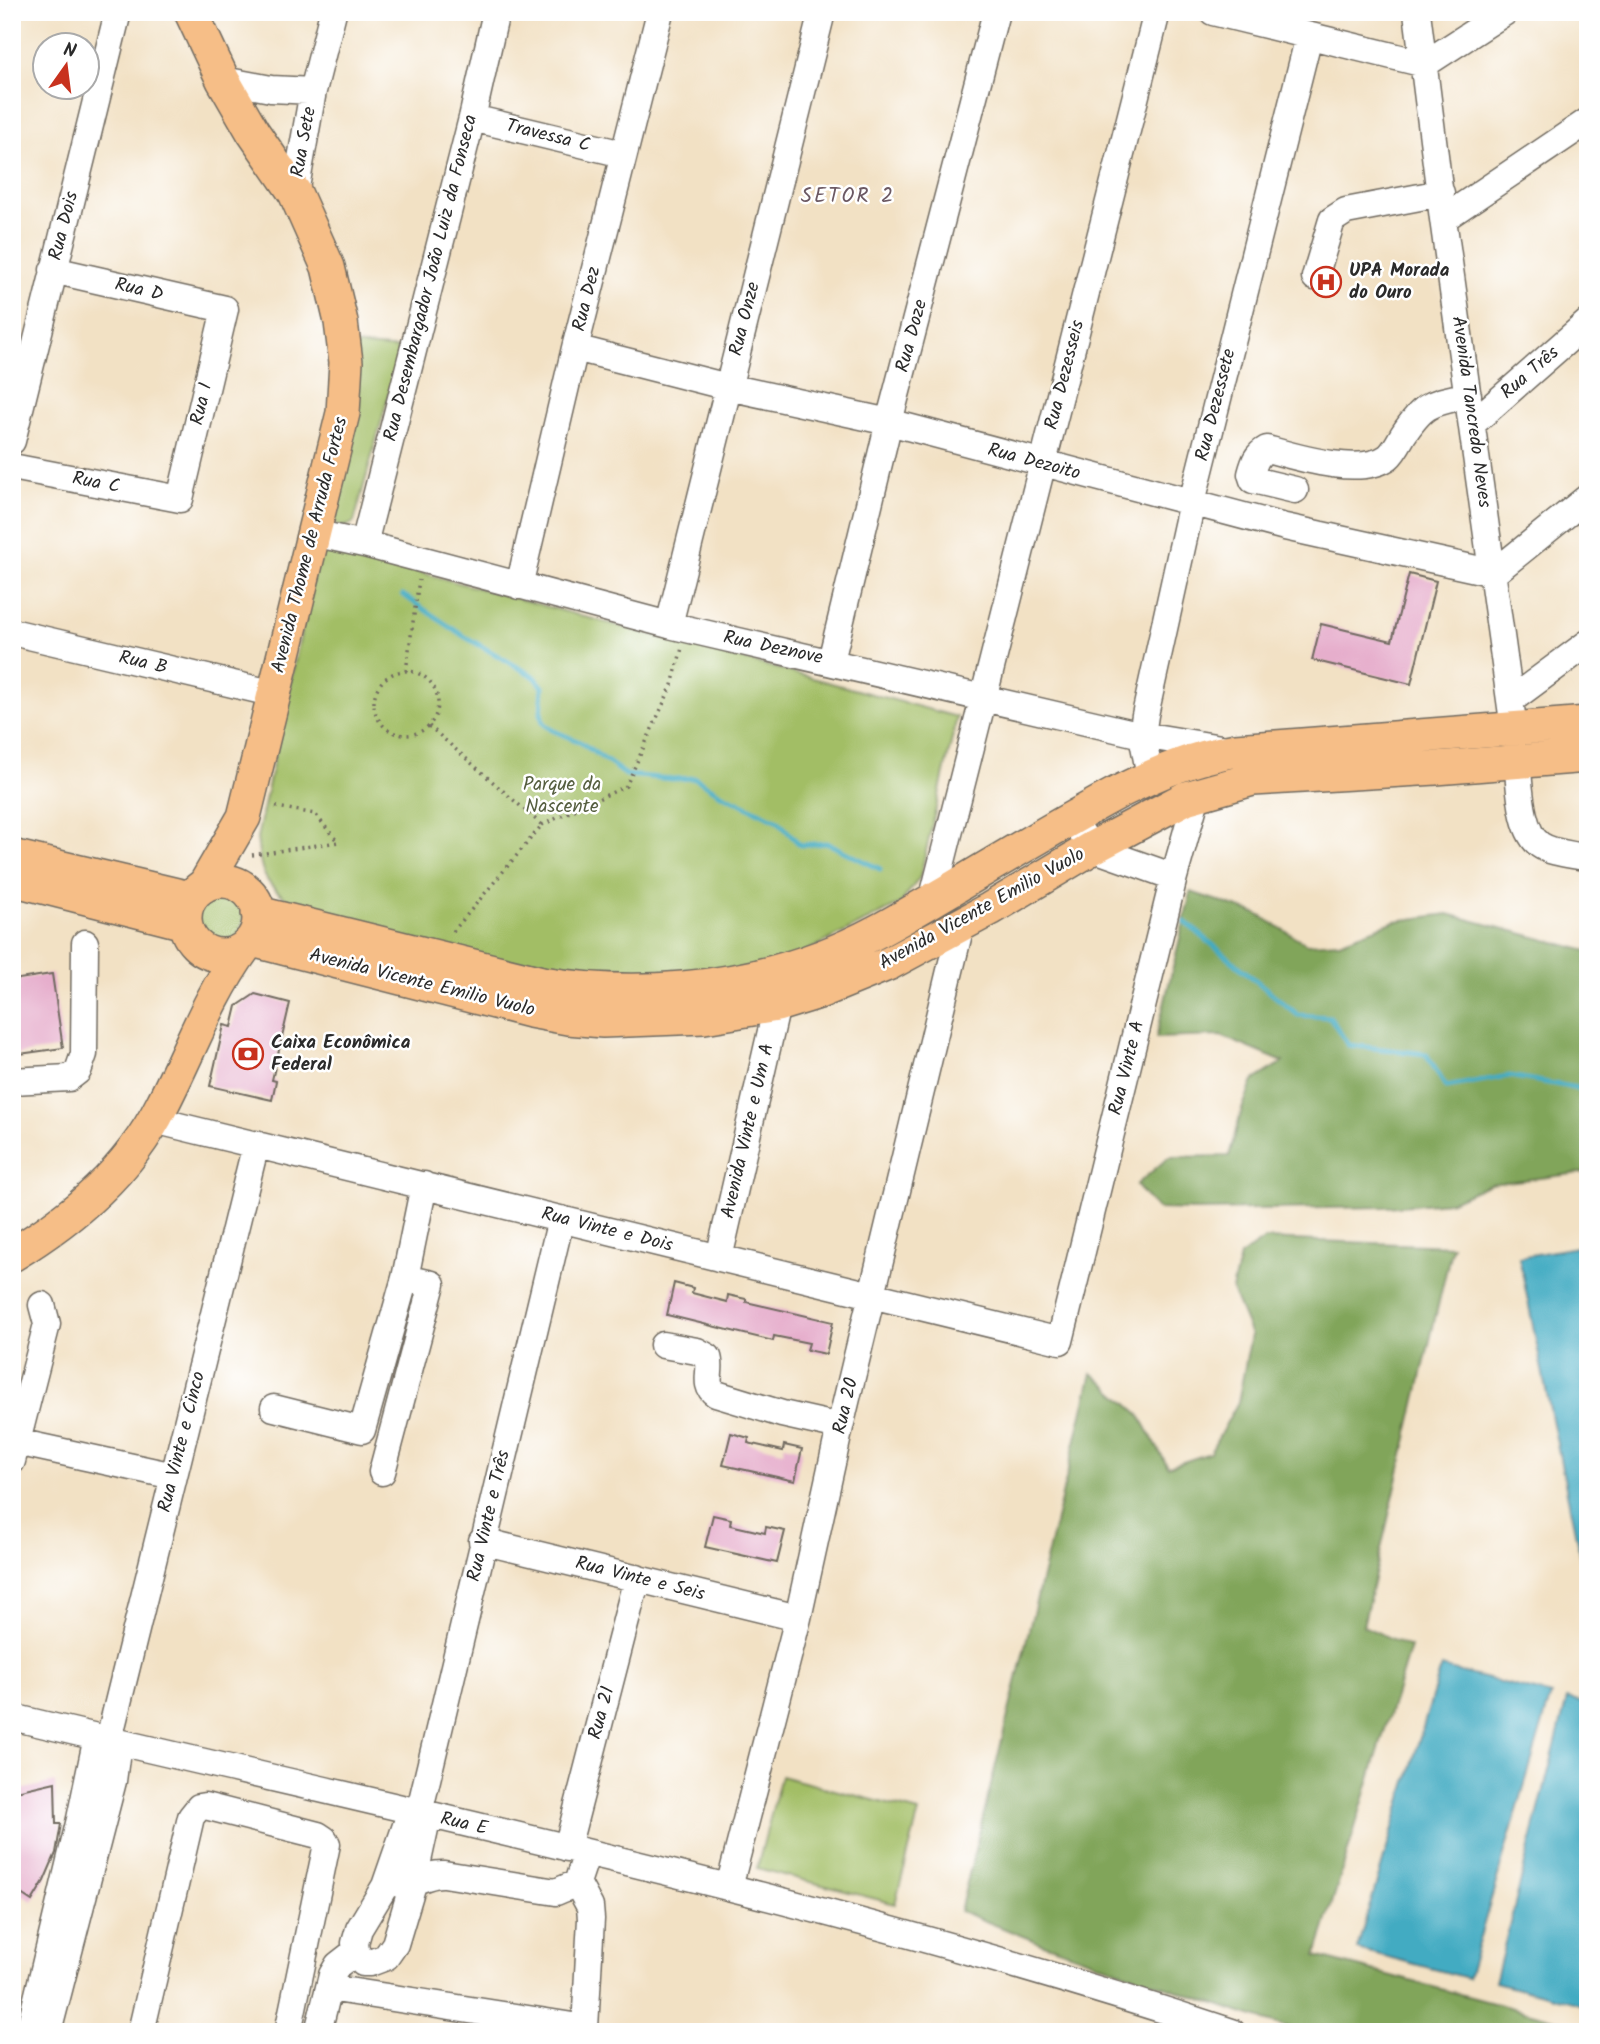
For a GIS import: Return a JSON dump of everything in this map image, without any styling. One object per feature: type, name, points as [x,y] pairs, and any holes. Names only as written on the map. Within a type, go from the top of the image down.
[{"type":"main road","name":"Avenida Thome de Arruda Fortes","points":[[191,12],[223,80],[253,132],[295,193],[328,267],[341,322],[346,362],[343,413],[246,809],[251,924]]},
{"type":"main road","name":"Avenida Vicente Emilio Vuolo","points":[[251,924],[542,984],[580,989],[625,992],[676,988],[756,976],[808,961],[886,928],[1071,818],[1150,776],[1198,757],[1512,714],[1588,723]]},
{"type":"main road","name":"Avenida Vicente Emilio Vuolo","points":[[251,924],[530,1011],[603,1021],[704,1017],[777,1005],[819,992],[890,963],[1186,798],[1253,779],[1588,756]]},
{"type":"main road","name":"Avenida Thome de Arruda Fortes","points":[[193,902],[246,809]]},
{"type":"main road","points":[[12,856],[193,902]]},
{"type":"main road","points":[[12,879],[193,902],[216,882],[229,882],[241,887],[251,924],[154,1120],[130,1155],[104,1186],[47,1233],[12,1255]]},
{"type":"main road","points":[[193,902],[194,943],[202,950],[223,955],[251,924]]},
{"type":"street","name":"Rua Dois","points":[[12,441],[118,12]]},
{"type":"street","name":"Rua Sete","points":[[295,193],[313,91],[333,12]]},
{"type":"street","name":"Rua Desembargador João Luiz da Fonseca","points":[[365,544],[496,12]]},
{"type":"street","name":"Rua Dez","points":[[519,586],[575,348],[660,12]]},
{"type":"street","name":"Rua Onze","points":[[678,627],[728,387],[822,12]]},
{"type":"street","name":"Rua Doze","points":[[831,661],[889,422],[996,12]]},
{"type":"street","name":"Rua Dezesseis","points":[[932,901],[1157,12]]},
{"type":"street","points":[[1213,12],[1425,64],[1505,12]]},
{"type":"street","name":"Avenida Tancredo Neves","points":[[1417,12],[1512,714]]},
{"type":"street","name":"Rua Dezessete","points":[[1150,776],[1142,735],[1192,502],[1309,36]]},
{"type":"street","name":"Rua Sete","points":[[223,80],[271,89],[313,91]]},
{"type":"street","name":"Travessa C","points":[[472,117],[623,154]]},
{"type":"street","points":[[1315,277],[1332,220],[1346,211],[1442,206],[1588,121]]},
{"type":"street","name":"Rua D","points":[[53,270],[225,309]]},
{"type":"street","name":"Rua I","points":[[180,499],[225,309]]},
{"type":"street","name":"Rua Três","points":[[1472,424],[1588,322]]},
{"type":"street","name":"Rua Dezoito","points":[[575,348],[728,387],[889,422],[1285,527],[1494,573]]},
{"type":"street","points":[[1295,490],[1253,480],[1251,474],[1257,456],[1267,449],[1304,459],[1363,464],[1380,461],[1389,456],[1428,404],[1468,395]]},
{"type":"street","points":[[1285,527],[1304,459]]},
{"type":"street","name":"Rua C","points":[[12,467],[180,499]]},
{"type":"street","points":[[1494,573],[1588,497]]},
{"type":"street","name":"Rua Deznove","points":[[313,533],[365,544],[678,627],[1142,735],[1236,750]]},
{"type":"street","name":"Rua B","points":[[12,632],[275,694]]},
{"type":"street","points":[[1512,714],[1588,643]]},
{"type":"street","points":[[1517,762],[1527,828],[1538,844],[1550,850],[1588,858]]},
{"type":"street","name":"Rua Vinte A","points":[[1060,1341],[1174,877],[1197,795]]},
{"type":"street","points":[[1071,818],[1092,848],[1174,877]]},
{"type":"street","name":"Rua 20","points":[[729,1886],[799,1618],[840,1427],[961,925]]},
{"type":"street","points":[[12,1081],[69,1078],[78,1071],[84,1054],[85,943]]},
{"type":"street","name":"Avenida Vinte e Um A","points":[[719,1258],[777,1005]]},
{"type":"street","name":"Rua Vinte e Dois","points":[[154,1120],[1060,1341]]},
{"type":"street","name":"Rua Vinte e Cinco","points":[[39,2026],[256,1144]]},
{"type":"street","points":[[274,1408],[362,1430],[405,1278],[424,1185]]},
{"type":"street","name":"Rua Vinte e Três","points":[[419,1813],[561,1219]]},
{"type":"street","points":[[382,1472],[432,1284],[405,1278]]},
{"type":"street","points":[[42,1304],[47,1324],[14,1448],[174,1476]]},
{"type":"street","points":[[663,1345],[696,1351],[708,1357],[711,1366],[708,1384],[710,1391],[716,1394],[782,1414],[840,1427]]},
{"type":"street","name":"Rua Vinte e Seis","points":[[482,1541],[799,1618]]},
{"type":"street","name":"Rua 21","points":[[574,1891],[577,1850],[637,1578]]},
{"type":"street","name":"Rua E","points":[[12,1717],[729,1886],[1132,1999],[1232,2032]]},
{"type":"street","points":[[249,1816],[258,1775]]},
{"type":"street","points":[[141,2032],[191,1817],[199,1807],[249,1816],[317,1835],[327,1844],[288,2032]]},
{"type":"street","points":[[419,1813],[413,1884],[391,1953],[378,1962],[363,1963],[355,1943],[359,1929],[386,1886],[419,1813]]},
{"type":"street","points":[[328,1988],[585,2030],[591,1919],[574,1891],[444,1874],[428,1875],[413,1884],[386,1886]]},
{"type":"street","points":[[318,2032],[332,1975],[338,1965],[356,1951]]},
{"type":"path","points":[[407,671],[416,591]]},
{"type":"path","points":[[451,932],[542,825],[623,790],[626,786],[672,685],[678,627]]},
{"type":"path","points":[[407,671],[426,678],[433,687],[438,707],[429,726],[410,735],[399,734],[381,724],[374,705],[380,685],[387,678],[407,671]]},
{"type":"path","points":[[429,726],[542,825]]},
{"type":"path","points":[[246,809],[315,814],[338,842],[246,856]]},
{"type":"green space","points":[[351,345],[401,349],[354,522],[343,527],[327,517]]},
{"type":"green space","name":"Parque da Nascente","points":[[319,550],[337,550],[957,717],[920,877],[900,904],[797,956],[717,976],[530,972],[299,908],[267,880],[261,864],[257,838]]},
{"type":"green space","points":[[217,887],[239,901],[243,922],[232,940],[222,944],[209,944],[199,940],[191,932],[188,905]]},
{"type":"green space","points":[[1191,892],[1257,914],[1307,944],[1339,942],[1395,921],[1448,914],[1588,951],[1588,1172],[1490,1184],[1450,1202],[1386,1207],[1157,1209],[1136,1185],[1169,1157],[1229,1156],[1253,1081],[1283,1062],[1221,1036],[1156,1038]]},
{"type":"green space","points":[[1265,1239],[1452,1246],[1363,1626],[1410,1647],[1316,1956],[1588,2028],[1588,2032],[1305,2032],[1247,2015],[1035,1941],[960,1911],[1092,1373],[1139,1414],[1168,1467],[1210,1453],[1238,1402],[1251,1335],[1232,1290],[1240,1256]]},
{"type":"green space","points":[[781,1776],[919,1812],[895,1904],[757,1868]]},
{"type":"water","points":[[1588,1245],[1588,1596],[1519,1257]]},
{"type":"water","points":[[1441,1667],[1551,1695],[1468,1978],[1357,1949]]},
{"type":"water","points":[[1567,1699],[1588,1704],[1588,2006],[1495,1982]]},
{"type":"building","points":[[1409,574],[1436,581],[1411,684],[1312,660],[1321,624],[1392,641]]},
{"type":"building","points":[[52,974],[63,1048],[12,1055],[12,980]]},
{"type":"building","name":"Caixa Econômica Federal","points":[[255,994],[290,1003],[272,1080],[276,1081],[272,1100],[210,1086],[224,1025],[232,1027],[237,1006]]},
{"type":"building","points":[[674,1283],[693,1288],[692,1293],[727,1302],[728,1295],[746,1299],[746,1302],[833,1322],[826,1354],[807,1350],[809,1343],[774,1336],[773,1341],[667,1315]]},
{"type":"building","points":[[731,1433],[749,1438],[748,1443],[783,1451],[784,1445],[802,1449],[795,1481],[723,1465]]},
{"type":"building","points":[[713,1515],[731,1519],[730,1525],[765,1533],[766,1527],[785,1531],[777,1563],[705,1547]]},
{"type":"building","points":[[55,1782],[56,1824],[61,1824],[56,1853],[32,1901],[12,1888],[12,1792]]},
{"type":"waterway","points":[[403,595],[462,635],[535,677],[543,687],[543,723],[552,730],[580,742],[626,775],[695,778],[721,794],[778,821],[800,845],[827,843],[880,869]]},
{"type":"waterway","points":[[1185,922],[1298,1015],[1330,1017],[1348,1045],[1426,1054],[1446,1087],[1509,1076],[1588,1090]]},
{"type":"place","name":"UPA Morada do Ouro","points":[[1326,282]]},
{"type":"place","name":"Caixa Econômica Federal","points":[[248,1054]]},
{"type":"district","name":"SETOR 2","points":[[848,196]]}]
